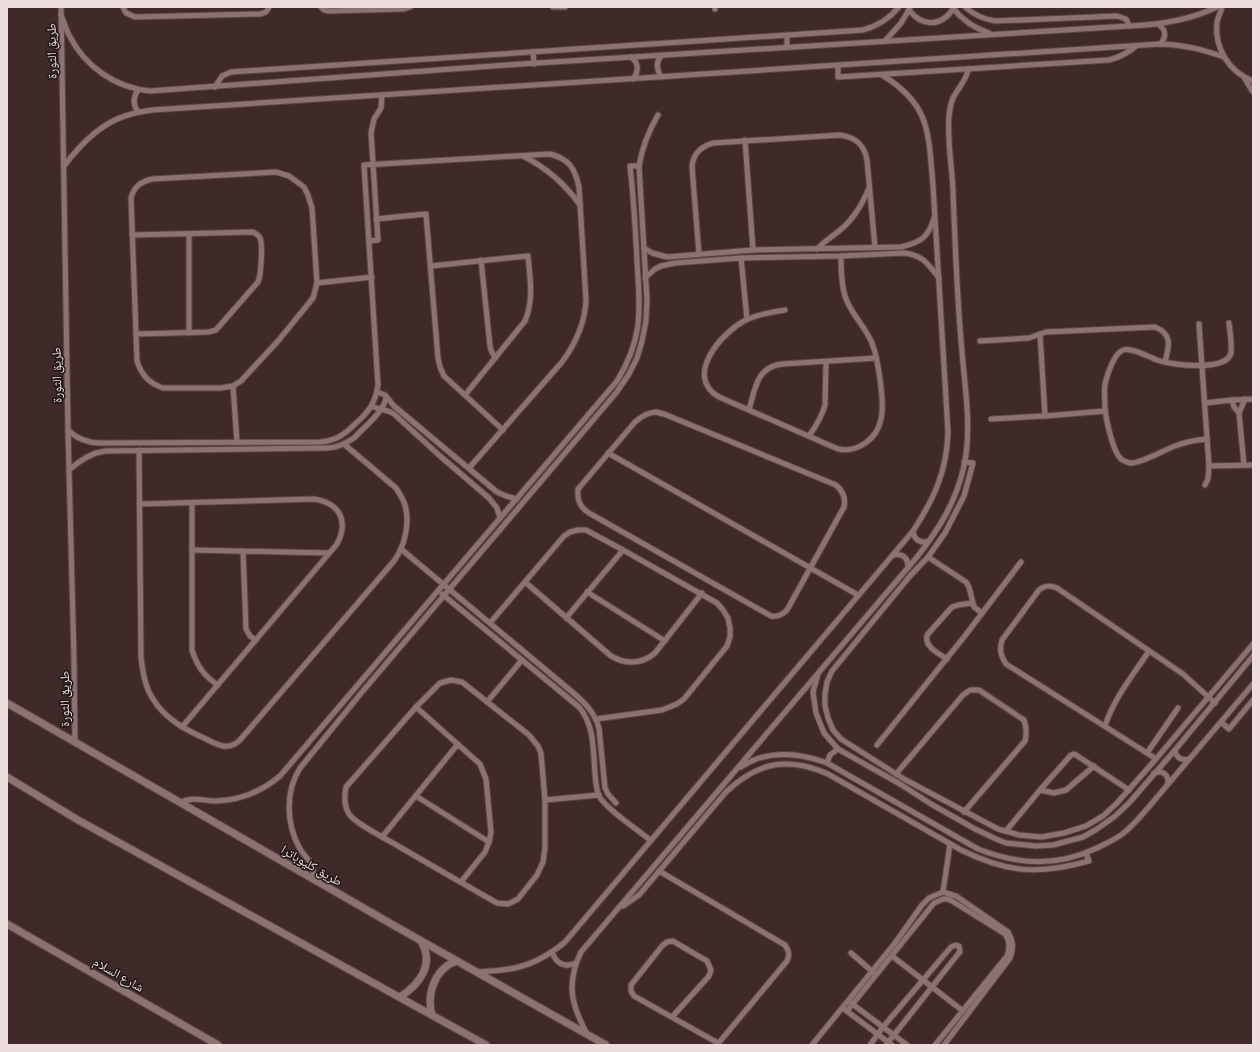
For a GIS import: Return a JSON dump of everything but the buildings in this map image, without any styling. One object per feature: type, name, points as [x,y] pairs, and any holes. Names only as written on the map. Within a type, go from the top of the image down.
[{"type":"main road","name":"طريق كليوباترا","points":[[7,703],[605,1045]]},
{"type":"main road","points":[[7,777],[78,820],[486,1045]]},
{"type":"main road","name":"شارع السلام","points":[[7,924],[218,1045]]},
{"type":"main road","points":[[400,997],[412,988],[426,969],[427,952],[421,941]]},
{"type":"main road","points":[[432,1015],[430,1001],[432,987],[446,966],[456,961]]},
{"type":"street","name":"طريق الثورة","points":[[61,7],[75,742]]},
{"type":"street","points":[[123,7],[126,13],[135,17],[264,14],[269,7]]},
{"type":"street","points":[[321,7],[324,10],[329,11],[404,9],[410,7]]},
{"type":"street","points":[[553,7],[565,7]]},
{"type":"street","points":[[215,87],[222,76],[232,72],[862,30],[874,27],[885,21],[899,7]]},
{"type":"street","points":[[965,7],[972,13],[995,21],[1117,16],[1126,19],[1129,25]]},
{"type":"street","points":[[61,15],[69,36],[82,54],[97,70],[118,84],[138,90],[150,91],[631,57],[1158,24],[1189,17],[1217,7]]},
{"type":"street","points":[[1222,7],[1217,22],[1218,40],[1224,58],[1233,69],[1244,78],[1253,92]]},
{"type":"street","points":[[910,8],[914,16],[927,23],[943,20],[949,15],[952,8],[970,25],[992,34]]},
{"type":"street","points":[[885,41],[901,23],[910,8]]},
{"type":"street","points":[[1158,24],[1165,33],[1165,37],[1160,44]]},
{"type":"street","points":[[786,35],[787,47]]},
{"type":"street","points":[[64,166],[74,152],[103,128],[124,116],[152,110],[1160,44],[1204,50],[1224,58]]},
{"type":"street","points":[[838,66],[838,77],[1109,60],[1119,57],[1136,46]]},
{"type":"street","points":[[533,52],[534,64]]},
{"type":"street","points":[[661,56],[658,59],[657,64],[661,77]]},
{"type":"street","points":[[631,57],[636,63],[638,69],[633,79]]},
{"type":"street","points":[[588,1035],[579,1018],[572,991],[572,977],[576,963],[582,952],[930,541],[940,527],[958,488],[967,442],[967,419],[958,309],[949,124],[952,99],[965,80],[968,69]]},
{"type":"street","points":[[476,972],[508,970],[533,963],[552,952],[564,942],[913,531],[936,489],[945,464],[948,422],[929,144],[927,129],[922,114],[914,101],[903,90],[882,74]]},
{"type":"street","points":[[1244,78],[1253,81]]},
{"type":"street","points":[[138,90],[134,99],[138,112]]},
{"type":"street","points":[[369,241],[378,240],[371,129],[375,115],[381,108],[382,95]]},
{"type":"street","points":[[180,803],[185,800],[194,799],[224,800],[241,798],[266,787],[300,768],[362,692],[616,393],[637,358],[644,331],[647,311],[646,278],[639,166],[647,135],[658,115]]},
{"type":"street","points":[[699,254],[692,167],[694,156],[701,148],[713,143],[745,140],[840,135],[848,136],[859,143],[866,152],[875,247]]},
{"type":"street","points":[[745,140],[753,250]]},
{"type":"street","points":[[68,430],[76,437],[86,441],[105,443],[320,442],[334,440],[346,432],[364,416],[372,406],[378,392],[378,372],[364,166],[550,154],[559,156],[567,161],[577,176],[586,300],[585,315],[577,340],[562,362],[469,468]]},
{"type":"street","points":[[522,156],[540,165],[556,177],[569,190],[580,205]]},
{"type":"street","points":[[313,879],[314,868],[297,843],[290,821],[290,773],[439,590],[610,390],[623,372],[632,351],[639,320],[640,300],[630,166],[639,166]]},
{"type":"street","points":[[276,172],[289,176],[304,187],[312,208],[317,283],[313,298],[307,306],[248,375],[241,381],[233,386],[221,388],[163,388],[155,385],[144,376],[137,361],[131,198],[133,190],[144,181],[152,179],[276,172]]},
{"type":"street","points":[[817,249],[824,241],[839,231],[852,218],[862,204],[870,188]]},
{"type":"street","points":[[376,219],[426,214],[440,368],[444,376],[503,430]]},
{"type":"street","points":[[644,248],[652,253],[662,256],[753,250],[901,247],[920,241],[926,236],[935,215]]},
{"type":"street","points":[[132,235],[253,232],[258,235],[261,241],[260,278],[216,330],[209,332],[136,334]]},
{"type":"street","points":[[189,234],[189,332]]},
{"type":"street","points":[[646,278],[655,269],[668,264],[741,258],[841,256],[888,253],[912,254],[920,257],[939,278]]},
{"type":"street","points":[[431,266],[528,256],[531,286],[530,304],[525,321],[465,395]]},
{"type":"street","points":[[785,310],[762,314],[747,319],[731,329],[719,341],[707,362],[705,378],[708,386],[716,395],[838,449],[847,450],[860,447],[873,437],[878,428],[882,414],[876,358],[868,336],[852,312],[845,296],[842,282],[841,256]]},
{"type":"street","points":[[741,258],[747,319]]},
{"type":"street","points":[[481,260],[490,346],[495,358]]},
{"type":"street","points":[[317,283],[372,277]]},
{"type":"street","points":[[1207,439],[1182,443],[1136,462],[1126,462],[1121,459],[1116,452],[1108,426],[1105,411],[1105,384],[1112,364],[1119,352],[1122,350],[1129,349],[1165,362],[1180,364],[1202,365],[1221,363],[1228,357],[1231,350],[1229,323]]},
{"type":"street","points":[[1199,324],[1209,466],[1208,479],[1205,485]]},
{"type":"street","points":[[980,341],[1029,338],[1046,332],[1155,327],[1161,329],[1166,334],[1168,339],[1169,346],[1165,362]]},
{"type":"street","points":[[1040,334],[1045,416]]},
{"type":"street","points":[[749,410],[757,382],[762,374],[769,368],[782,364],[876,358]]},
{"type":"street","points":[[809,436],[824,411],[826,362]]},
{"type":"street","points":[[233,386],[237,442]]},
{"type":"street","points":[[378,392],[382,393],[394,406],[497,492],[506,496],[517,498]]},
{"type":"street","points":[[69,470],[87,456],[105,451],[338,447],[354,438],[382,409],[386,397]]},
{"type":"street","points":[[1244,465],[1239,413],[1245,399]]},
{"type":"street","points":[[1204,403],[1253,399]]},
{"type":"street","points":[[1232,400],[1234,407],[1239,413]]},
{"type":"street","points":[[372,406],[387,410],[394,414],[489,498],[497,508],[500,518]]},
{"type":"street","points":[[990,419],[1105,411]]},
{"type":"street","points":[[656,412],[672,417],[836,486],[845,498],[844,507],[810,568],[787,610],[780,616],[771,616],[583,509],[577,496],[578,490],[641,416],[656,412]]},
{"type":"street","points":[[287,449],[288,442]]},
{"type":"street","points":[[105,443],[105,451]]},
{"type":"street","points":[[178,443],[178,450]]},
{"type":"street","points":[[208,443],[208,450]]},
{"type":"street","points":[[139,450],[141,658],[144,680],[153,699],[167,716],[182,727],[219,745],[228,746],[237,743],[394,561],[401,549],[406,532],[405,506],[402,497],[396,488],[344,444]]},
{"type":"street","points":[[608,453],[858,595]]},
{"type":"street","points":[[964,462],[973,463],[964,496],[945,533],[928,557],[910,576],[832,671],[827,682],[825,706],[831,724],[841,739],[896,774],[998,829],[1042,837],[1064,833],[1086,826],[1103,816],[1129,790],[1253,644]]},
{"type":"street","points":[[1209,466],[1253,464]]},
{"type":"street","points":[[139,504],[314,499],[324,501],[333,506],[340,514],[342,524],[341,535],[337,544],[182,727]]},
{"type":"street","points":[[192,503],[192,650],[202,671],[209,680],[218,685]]},
{"type":"street","points":[[490,623],[564,536],[570,532],[578,530],[586,530],[702,593],[717,603],[728,618],[730,637],[727,646],[684,699],[666,709],[596,719]]},
{"type":"street","points":[[913,531],[913,535],[918,541],[930,541]]},
{"type":"street","points":[[401,549],[589,707],[596,719],[600,735],[606,788],[616,803]]},
{"type":"street","points":[[192,550],[329,553]]},
{"type":"street","points":[[566,618],[623,550]]},
{"type":"street","points":[[243,551],[246,629],[250,636],[256,640]]},
{"type":"street","points":[[893,555],[900,554],[904,556],[908,567]]},
{"type":"street","points":[[928,557],[966,582],[969,587],[972,603],[975,609],[982,613]]},
{"type":"street","points":[[877,745],[1021,562]]},
{"type":"street","points":[[525,582],[610,656],[625,662],[635,662],[646,659],[655,653],[702,593]]},
{"type":"street","points":[[1156,759],[1006,664],[1000,653],[1002,640],[1039,590],[1050,586],[1057,588],[1183,674],[1215,703]]},
{"type":"street","points":[[439,590],[583,711],[592,732],[596,786],[599,795],[608,806],[650,840]]},
{"type":"street","points":[[587,592],[665,641]]},
{"type":"street","points":[[946,659],[928,646],[926,640],[927,635],[952,608],[958,605],[972,603]]},
{"type":"street","points":[[866,617],[872,622]]},
{"type":"street","points":[[1105,726],[1118,697],[1149,650]]},
{"type":"street","points":[[818,673],[814,692],[816,713],[824,733],[838,749],[996,840],[1006,843],[1036,846],[1054,845],[1083,837],[1097,830],[1114,818],[1175,750],[1253,656]]},
{"type":"street","points":[[486,702],[522,660]]},
{"type":"street","points":[[451,680],[462,682],[486,702],[529,735],[538,746],[542,761],[545,800],[545,848],[543,862],[537,875],[518,899],[508,904],[497,903],[354,820],[349,814],[344,800],[346,788],[416,707],[440,683],[451,680]]},
{"type":"street","points":[[735,770],[748,762],[780,754],[796,754],[812,758],[827,763],[978,850],[1024,862],[1055,861],[1071,858],[1109,843],[1132,826],[1253,684]]},
{"type":"street","points":[[896,774],[963,695],[970,690],[979,690],[1024,720],[1027,727],[1027,734],[1025,741],[964,812]]},
{"type":"street","points":[[1221,722],[1229,729],[1253,702]]},
{"type":"street","points":[[416,707],[480,764],[486,779],[491,832],[489,842],[485,852],[461,882]]},
{"type":"street","points":[[583,711],[589,707]]},
{"type":"street","points":[[1147,753],[1178,708]]},
{"type":"street","points":[[382,837],[458,744]]},
{"type":"street","points":[[827,763],[830,754],[838,749]]},
{"type":"street","points":[[1175,750],[1175,754],[1180,759],[1189,759]]},
{"type":"street","points":[[1006,831],[1040,790],[1071,755],[1074,754],[1129,790]]},
{"type":"street","points":[[618,909],[639,895],[726,792],[738,781],[751,772],[782,764],[798,764],[814,768],[828,774],[950,844],[981,860],[1023,870],[1045,870],[1067,868],[1089,861],[1086,853]]},
{"type":"street","points":[[1040,790],[1054,793],[1066,790],[1094,766]]},
{"type":"street","points":[[1154,773],[1164,773],[1168,778],[1168,784]]},
{"type":"street","points":[[900,784],[904,779]]},
{"type":"street","points":[[545,800],[599,795]]},
{"type":"street","points":[[416,796],[489,842]]},
{"type":"street","points":[[891,810],[896,803]]},
{"type":"street","points":[[691,823],[697,827]]},
{"type":"street","points":[[943,892],[950,844]]},
{"type":"street","points":[[659,871],[785,945],[789,953],[787,961],[717,1044],[632,994],[630,988],[631,985],[664,944],[670,941],[676,943],[707,962],[710,970],[708,976],[672,1017]]},
{"type":"street","points":[[812,1045],[848,1000],[892,956],[922,905],[929,898],[943,892],[949,893],[1011,937],[1011,947],[1009,957],[994,981],[963,1011],[936,1045]]},
{"type":"street","points":[[948,899],[949,893]]},
{"type":"street","points":[[929,898],[934,903]]},
{"type":"street","points":[[847,1011],[908,929],[934,903],[943,899],[961,902]]},
{"type":"street","points":[[922,905],[928,910]]},
{"type":"street","points":[[842,1008],[878,1034],[888,1044],[893,1035],[960,952],[959,946],[953,945],[951,947],[883,1027],[878,1034],[870,1045]]},
{"type":"street","points":[[552,952],[554,957],[561,964],[566,966],[576,963]]},
{"type":"street","points":[[851,953],[874,973]]},
{"type":"street","points":[[892,956],[963,1011]]},
{"type":"street","points":[[944,1045],[989,977],[1009,957]]},
{"type":"street","points":[[989,977],[994,981]]},
{"type":"street","points":[[848,1000],[907,1045]]},
{"type":"street","points":[[949,1028],[954,1032]]}]
